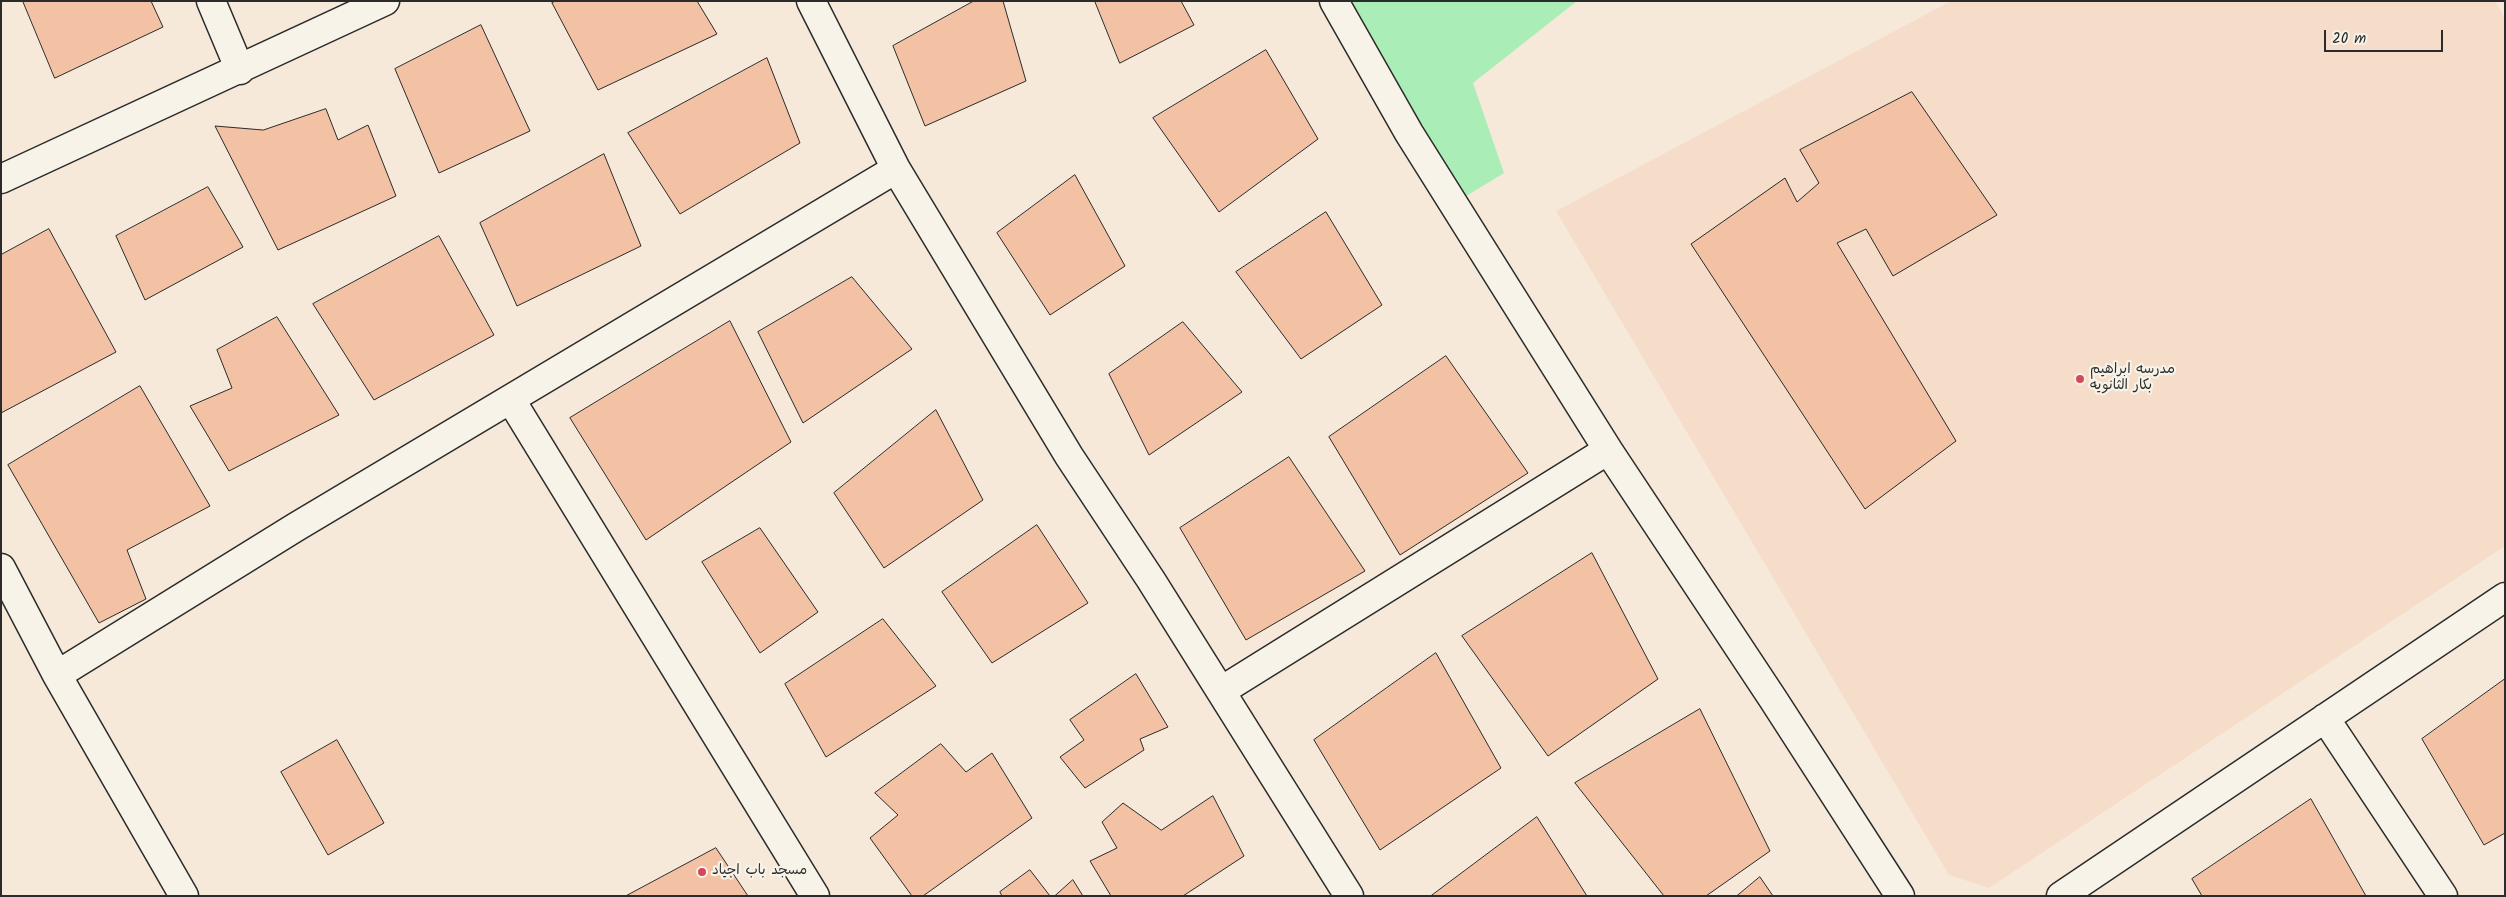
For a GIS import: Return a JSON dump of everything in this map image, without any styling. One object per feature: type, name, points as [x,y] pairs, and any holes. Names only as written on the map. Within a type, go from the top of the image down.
[{"type":"street","points":[[211,1],[240,70]]},
{"type":"street","points":[[1,179],[240,70],[385,1]]},
{"type":"street","points":[[811,1],[896,169],[1070,456],[1221,691],[1349,896]]},
{"type":"street","points":[[1334,1],[1409,133],[1608,450],[1900,896]]},
{"type":"street","points":[[57,675],[296,526],[511,400],[896,169]]},
{"type":"street","points":[[511,400],[815,896]]},
{"type":"street","points":[[1221,691],[1608,450]]},
{"type":"street","points":[[1,568],[57,675],[184,896]]},
{"type":"street","points":[[2061,896],[2505,597]]},
{"type":"street","points":[[2325,718],[2443,896]]},
{"type":"shaded area","name":"مدرسه ابراهيم بكار الثانويه","points":[[1951,1],[2495,1],[2505,18],[2505,546],[1989,888],[1949,875],[1556,211]]},
{"type":"green space","points":[[1351,1],[1577,1],[1473,83],[1504,173],[1458,201]]},
{"type":"building","points":[[23,1],[151,1],[163,27],[55,78]]},
{"type":"building","points":[[556,1],[697,1],[717,34],[598,90],[552,3]]},
{"type":"building","points":[[974,1],[1003,1],[1026,81],[925,126],[893,46]]},
{"type":"building","points":[[1095,1],[1181,1],[1194,25],[1120,63]]},
{"type":"building","points":[[481,25],[530,131],[439,173],[395,69]]},
{"type":"building","points":[[1266,50],[1318,139],[1219,212],[1153,118]]},
{"type":"building","points":[[767,58],[800,143],[680,214],[628,133]]},
{"type":"building","points":[[1912,92],[1997,215],[1893,276],[1866,229],[1837,243],[1956,441],[1865,509],[1691,244],[1785,178],[1797,202],[1819,183],[1800,150]]},
{"type":"building","points":[[326,109],[338,140],[368,125],[396,196],[278,250],[215,126],[263,130]]},
{"type":"building","points":[[604,154],[641,246],[517,306],[480,223]]},
{"type":"building","points":[[1075,175],[1125,266],[1050,315],[997,233]]},
{"type":"building","points":[[208,187],[243,247],[145,300],[116,236]]},
{"type":"building","points":[[1326,212],[1382,305],[1301,359],[1236,272]]},
{"type":"building","points":[[49,229],[116,352],[1,413],[1,255]]},
{"type":"building","points":[[439,236],[494,335],[374,400],[313,304]]},
{"type":"building","points":[[852,277],[912,349],[803,423],[758,332]]},
{"type":"building","points":[[277,317],[339,415],[229,471],[190,406],[232,388],[217,350]]},
{"type":"building","points":[[730,321],[791,442],[646,540],[570,418]]},
{"type":"building","points":[[1183,322],[1242,392],[1149,455],[1109,374]]},
{"type":"building","points":[[1446,356],[1528,473],[1400,555],[1329,437]]},
{"type":"building","points":[[140,386],[210,506],[127,550],[146,599],[99,623],[8,465]]},
{"type":"building","points":[[936,410],[983,500],[884,568],[834,493]]},
{"type":"building","points":[[1289,457],[1365,571],[1246,640],[1180,528]]},
{"type":"building","points":[[1037,525],[1088,603],[992,663],[942,592]]},
{"type":"building","points":[[760,528],[818,612],[760,653],[702,562]]},
{"type":"building","points":[[1592,553],[1658,679],[1548,756],[1462,636]]},
{"type":"building","points":[[883,619],[936,686],[826,757],[785,684]]},
{"type":"building","points":[[1436,653],[1501,768],[1380,850],[1314,740]]},
{"type":"building","points":[[1136,674],[1168,727],[1140,739],[1144,750],[1085,788],[1060,757],[1084,740],[1070,720]]},
{"type":"building","points":[[2505,679],[2505,833],[2484,845],[2422,739]]},
{"type":"building","points":[[1700,709],[1770,851],[1706,896],[1664,896],[1575,783]]},
{"type":"building","points":[[337,740],[384,823],[328,855],[281,772]]},
{"type":"building","points":[[941,744],[966,772],[992,753],[1032,818],[923,896],[912,896],[870,838],[898,815],[875,793]]},
{"type":"building","points":[[1213,796],[1244,856],[1183,896],[1111,896],[1090,861],[1117,848],[1102,822],[1123,803],[1161,830]]},
{"type":"building","points":[[2311,799],[2366,896],[2202,896],[2192,879]]},
{"type":"building","points":[[1537,817],[1587,896],[1431,896]]},
{"type":"building","name":"مسجد باب اجياد","points":[[716,848],[748,896],[626,896]]},
{"type":"building","points":[[1030,870],[1050,896],[1002,896],[1000,892]]},
{"type":"building","points":[[1760,877],[1773,896],[1737,896]]},
{"type":"building","points":[[1073,880],[1083,896],[1055,896]]},
{"type":"place","name":"مدرسه ابراهيم بكار الثانويه","points":[[2080,379]]},
{"type":"place","name":"مسجد باب اجياد","points":[[702,872]]}]
